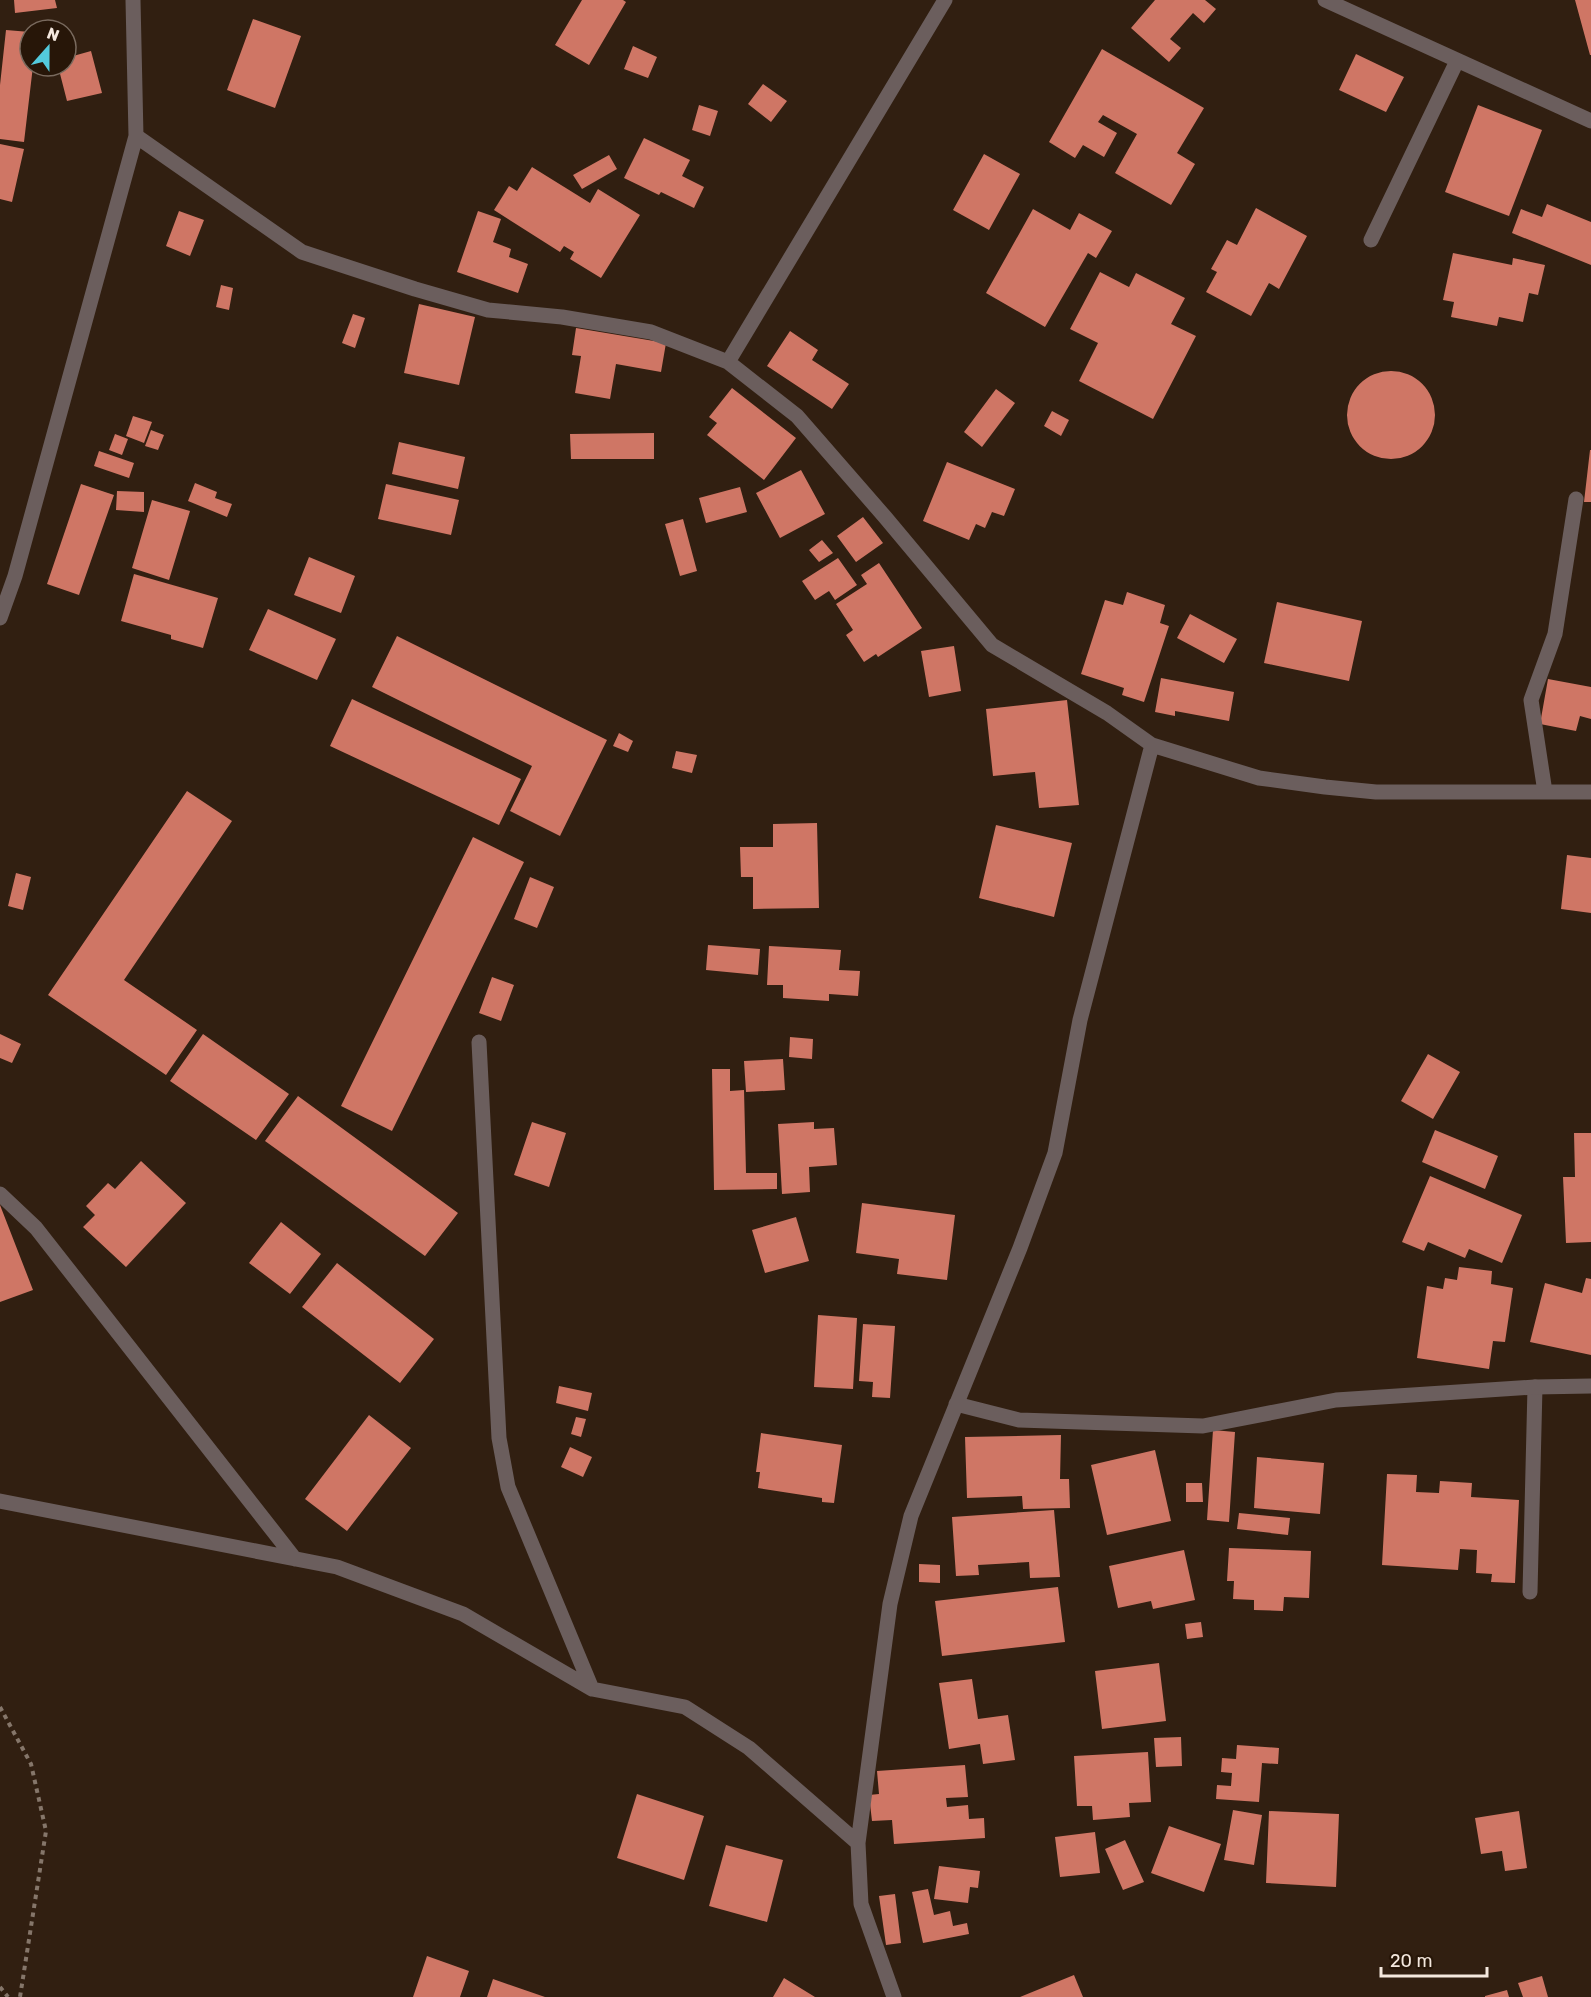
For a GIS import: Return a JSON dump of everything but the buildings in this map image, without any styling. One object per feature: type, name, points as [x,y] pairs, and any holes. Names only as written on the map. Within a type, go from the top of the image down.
[{"type":"street","points":[[0,618],[15,576],[136,136],[133,0]]},
{"type":"street","points":[[728,362],[945,0]]},
{"type":"street","points":[[1325,0],[1591,121]]},
{"type":"street","points":[[1371,240],[1457,61]]},
{"type":"street","points":[[136,136],[302,252],[415,290],[488,310],[562,317],[651,332],[728,362],[797,416],[992,645],[1107,713],[1152,745],[1259,778],[1325,787],[1386,793],[1591,792]]},
{"type":"street","points":[[1545,792],[1531,700],[1555,634],[1576,499]]},
{"type":"street","points":[[0,569],[15,576]]},
{"type":"street","points":[[894,1997],[861,1904],[858,1843],[890,1604],[911,1516],[1020,1248],[1055,1153],[1080,1020],[1152,745]]},
{"type":"street","points":[[479,1042],[500,1448],[507,1487],[592,1689]]},
{"type":"street","points":[[0,1194],[36,1228],[295,1559]]},
{"type":"street","points":[[956,1404],[1019,1420],[1203,1426],[1335,1400],[1535,1387],[1591,1386]]},
{"type":"street","points":[[1530,1592],[1535,1387]]},
{"type":"street","points":[[0,1501],[337,1567],[463,1614],[592,1689],[685,1707],[749,1748],[858,1843]]},
{"type":"path","points":[[0,1707],[31,1764],[46,1831],[20,1997]]},
{"type":"path","points":[[0,1988],[8,1997]]}]
